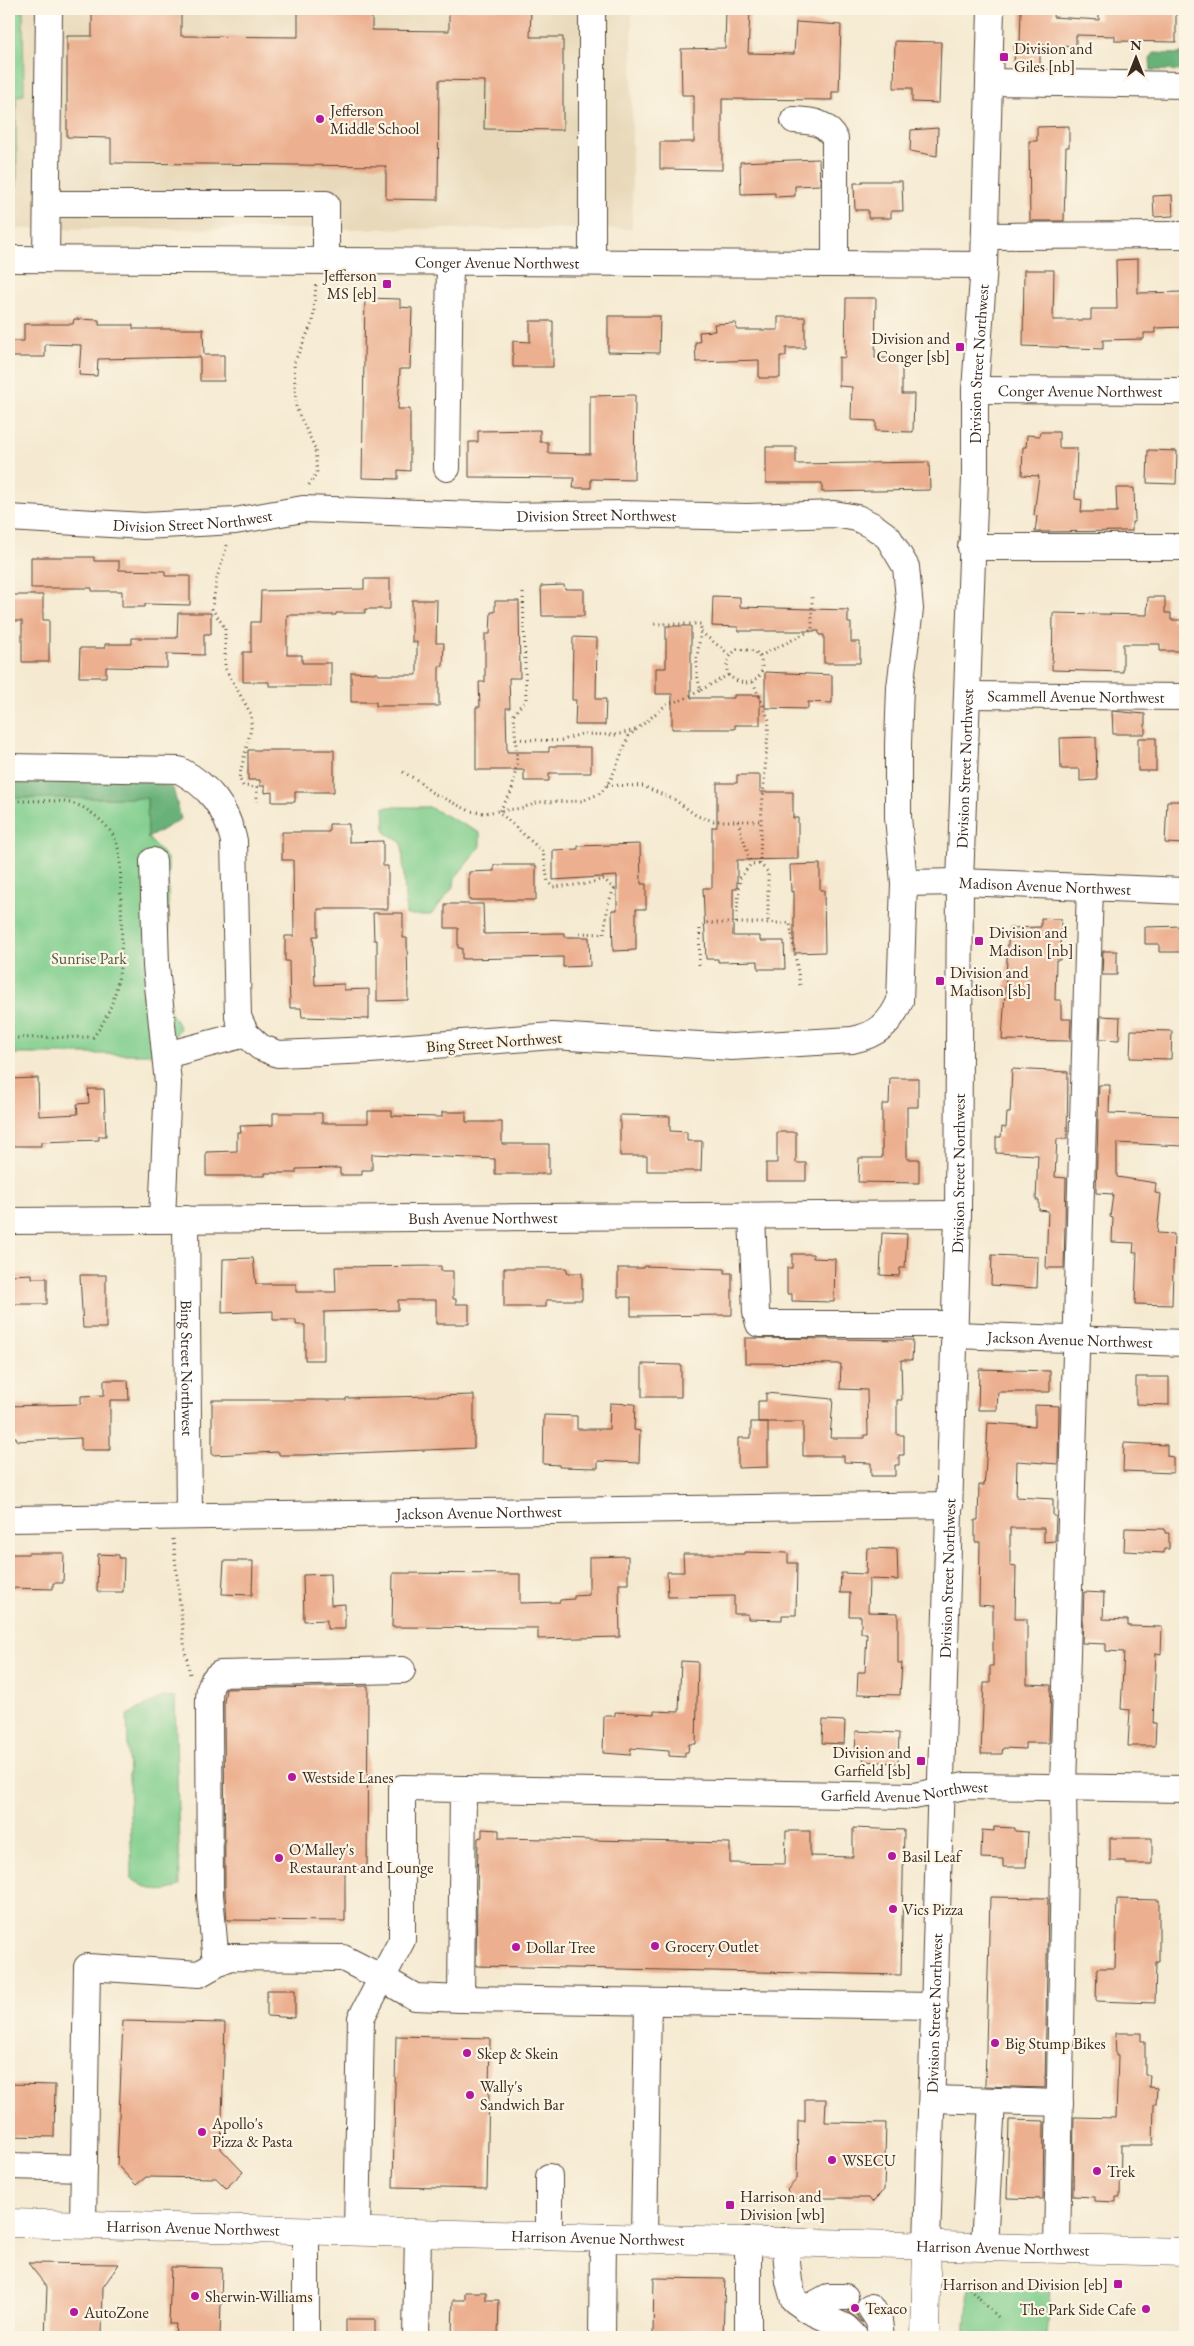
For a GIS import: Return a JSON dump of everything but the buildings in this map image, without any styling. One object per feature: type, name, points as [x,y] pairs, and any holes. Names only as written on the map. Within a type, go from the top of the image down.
[{"type":"main road","name":"Harrison Avenue Northwest","points":[[9,2222],[1185,2252]]},
{"type":"main road","name":"Division Street Northwest","points":[[925,2337],[927,2244]]},
{"type":"street","points":[[46,259],[49,9]]},
{"type":"street","points":[[592,9],[592,262]]},
{"type":"street","name":"Division Street Northwest","points":[[927,2244],[958,1214],[960,882],[975,478],[975,390],[984,265],[991,9]]},
{"type":"street","points":[[989,82],[1185,85]]},
{"type":"street","points":[[794,120],[824,125],[835,139],[835,264]]},
{"type":"street","points":[[47,204],[326,204],[321,272]]},
{"type":"street","points":[[985,236],[1185,235]]},
{"type":"street","name":"Conger Avenue Northwest","points":[[9,259],[46,259],[321,272],[450,262],[984,265]]},
{"type":"street","points":[[447,468],[450,262]]},
{"type":"street","name":"Conger Avenue Northwest","points":[[975,390],[1185,391]]},
{"type":"street","name":"Division Street Northwest","points":[[9,518],[144,526],[234,521],[297,510],[506,516],[622,514],[747,517],[834,514],[857,518],[873,526],[888,537],[906,566],[910,609],[900,687],[898,744],[898,817],[904,883]]},
{"type":"street","points":[[971,547],[1185,547]]},
{"type":"street","name":"Scammell Avenue Northwest","points":[[967,695],[1185,697]]},
{"type":"street","points":[[9,767],[179,770],[196,779],[210,791],[221,806],[229,822],[234,840],[238,1017],[246,1034],[166,1055]]},
{"type":"street","name":"Bing Street Northwest","points":[[153,861],[156,966],[159,1012],[166,1055],[168,1083],[174,1219],[180,1516]]},
{"type":"street","name":"Madison Avenue Northwest","points":[[904,883],[960,882],[1185,891]]},
{"type":"street","name":"Bing Street Northwest","points":[[246,1034],[260,1047],[278,1054],[370,1050],[553,1036],[732,1047],[852,1040],[869,1036],[893,1017],[900,1001],[904,883]]},
{"type":"street","points":[[1056,2249],[1060,2103],[1063,1787],[1090,887]]},
{"type":"street","name":"Bush Avenue Northwest","points":[[9,1221],[958,1214]]},
{"type":"street","name":"Jackson Avenue Northwest","points":[[752,1216],[756,1312],[759,1324],[954,1330],[1185,1343]]},
{"type":"street","name":"Jackson Avenue Northwest","points":[[9,1519],[950,1504]]},
{"type":"street","points":[[216,1964],[210,1895],[209,1712],[210,1688],[213,1678],[220,1674],[402,1670]]},
{"type":"street","name":"Garfield Avenue Northwest","points":[[382,1978],[402,1940],[402,1788],[914,1796],[965,1786],[1185,1789]]},
{"type":"street","points":[[461,1999],[463,1789]]},
{"type":"street","points":[[83,2224],[87,1967],[199,1974],[229,1956],[343,1958],[415,1997],[935,2006]]},
{"type":"street","points":[[357,2232],[361,2018],[382,1978]]},
{"type":"street","points":[[644,2238],[648,2002]]},
{"type":"street","points":[[932,2099],[1060,2103]]},
{"type":"street","points":[[984,2246],[992,2101]]},
{"type":"street","points":[[9,2166],[84,2168]]},
{"type":"street","points":[[549,2177],[549,2236]]},
{"type":"street","points":[[306,2230],[306,2337]]},
{"type":"street","points":[[416,2337],[418,2233]]},
{"type":"street","points":[[602,2337],[603,2237]]},
{"type":"street","points":[[748,2240],[748,2337]]},
{"type":"street","points":[[785,2241],[788,2282],[794,2300],[806,2309],[845,2326],[856,2337]]},
{"type":"street","points":[[806,2309],[828,2297],[845,2297]]},
{"type":"street","points":[[870,2306],[879,2321],[881,2337]]},
{"type":"path","points":[[297,510],[304,493],[317,473],[315,448],[296,408],[294,363],[312,322],[321,272]]},
{"type":"path","points":[[234,521],[217,578],[212,609],[225,628],[224,668],[251,714],[251,728],[239,778],[243,786],[257,787],[257,802]]},
{"type":"path","points":[[499,812],[512,791],[517,762],[514,714],[526,699],[523,593]]},
{"type":"path","points":[[760,656],[812,630],[812,594]]},
{"type":"path","points":[[652,624],[701,624],[695,662],[696,676],[701,690]]},
{"type":"path","points":[[701,632],[730,655]]},
{"type":"path","points":[[737,649],[748,649],[755,651],[760,656],[762,665],[759,676],[754,682],[744,685],[736,682],[728,675],[726,668],[730,655],[737,649]]},
{"type":"path","points":[[403,772],[419,781],[431,792],[470,811],[499,812],[522,808],[539,802],[582,801],[601,794],[629,736],[667,704],[684,699],[728,675]]},
{"type":"path","points":[[754,682],[769,720],[761,821],[760,864]]},
{"type":"path","points":[[516,739],[560,741],[581,734],[616,735],[638,730]]},
{"type":"path","points":[[606,785],[644,786],[675,800],[697,816],[714,821],[761,821]]},
{"type":"path","points":[[9,802],[71,804],[84,808],[104,824],[114,835],[118,849],[121,917],[118,982],[114,1000],[93,1037],[9,1038]]},
{"type":"path","points":[[499,812],[543,852],[548,882],[553,887],[586,884],[604,880],[614,889],[608,904],[604,934],[576,933]]},
{"type":"path","points":[[738,821],[751,864]]},
{"type":"path","points":[[751,864],[760,864],[768,872],[768,923]]},
{"type":"path","points":[[736,923],[740,878],[751,864]]},
{"type":"path","points":[[699,965],[700,929],[707,923],[790,923],[800,985]]},
{"type":"path","points":[[180,1516],[185,1652],[194,1691],[209,1712]]},
{"type":"path","points":[[962,2281],[998,2317]]},
{"type":"shaded area","name":"Jefferson Middle School","points":[[9,9],[632,9],[632,229],[9,229]]},
{"type":"green space","points":[[9,9],[23,9],[24,95],[16,96],[17,186],[9,196]]},
{"type":"green space","points":[[1185,48],[1185,71],[1151,70],[1150,59],[1154,53],[1180,54]]},
{"type":"green space","points":[[9,775],[130,776],[173,788],[181,819],[148,838],[147,798],[9,798]]},
{"type":"green space","name":"Sunrise Park","points":[[9,798],[147,798],[148,838],[168,859],[170,1011],[180,1028],[163,1054],[9,1054]]},
{"type":"green space","points":[[384,807],[429,807],[480,833],[480,847],[455,878],[454,886],[431,915],[406,915],[402,843],[385,832]]},
{"type":"green space","points":[[162,1697],[175,1698],[180,1886],[161,1891],[144,1886],[132,1879],[127,1715]]},
{"type":"green space","points":[[969,2287],[1051,2288],[1047,2337],[965,2337]]},
{"type":"place","name":"Division and Giles [nb]","points":[[1004,57]]},
{"type":"place","name":"Jefferson Middle School","points":[[320,119]]},
{"type":"place","name":"Jefferson MS [eb]","points":[[387,284]]},
{"type":"place","name":"Division and Conger [sb]","points":[[960,347]]},
{"type":"place","name":"Division and Madison [nb]","points":[[979,941]]},
{"type":"place","name":"Division and Madison [sb]","points":[[940,981]]},
{"type":"place","name":"Division and Garfield [sb]","points":[[921,1761]]},
{"type":"place","name":"Westside Lanes","points":[[292,1777]]},
{"type":"place","name":"Basil Leaf","points":[[892,1856]]},
{"type":"place","name":"O'Malley's Restaurant and Lounge","points":[[279,1858]]},
{"type":"place","name":"Vics Pizza","points":[[893,1909]]},
{"type":"place","name":"Grocery Outlet","points":[[655,1946]]},
{"type":"place","name":"Dollar Tree","points":[[516,1947]]},
{"type":"place","name":"Big Stump Bikes","points":[[995,2043]]},
{"type":"place","name":"Skep & Skein","points":[[467,2053]]},
{"type":"place","name":"Wally's Sandwich Bar","points":[[470,2095]]},
{"type":"place","name":"Apollo's Pizza & Pasta","points":[[202,2132]]},
{"type":"place","name":"WSECU","points":[[832,2160]]},
{"type":"place","name":"Trek","points":[[1097,2171]]},
{"type":"place","name":"Harrison and Division [wb]","points":[[730,2205]]},
{"type":"place","name":"Harrison and Division [eb]","points":[[1118,2284]]},
{"type":"place","name":"Sherwin-Williams","points":[[195,2296]]},
{"type":"place","name":"Texaco","points":[[855,2308]]},
{"type":"place","name":"The Park Side Cafe","points":[[1146,2309]]},
{"type":"place","name":"AutoZone","points":[[74,2312]]}]
